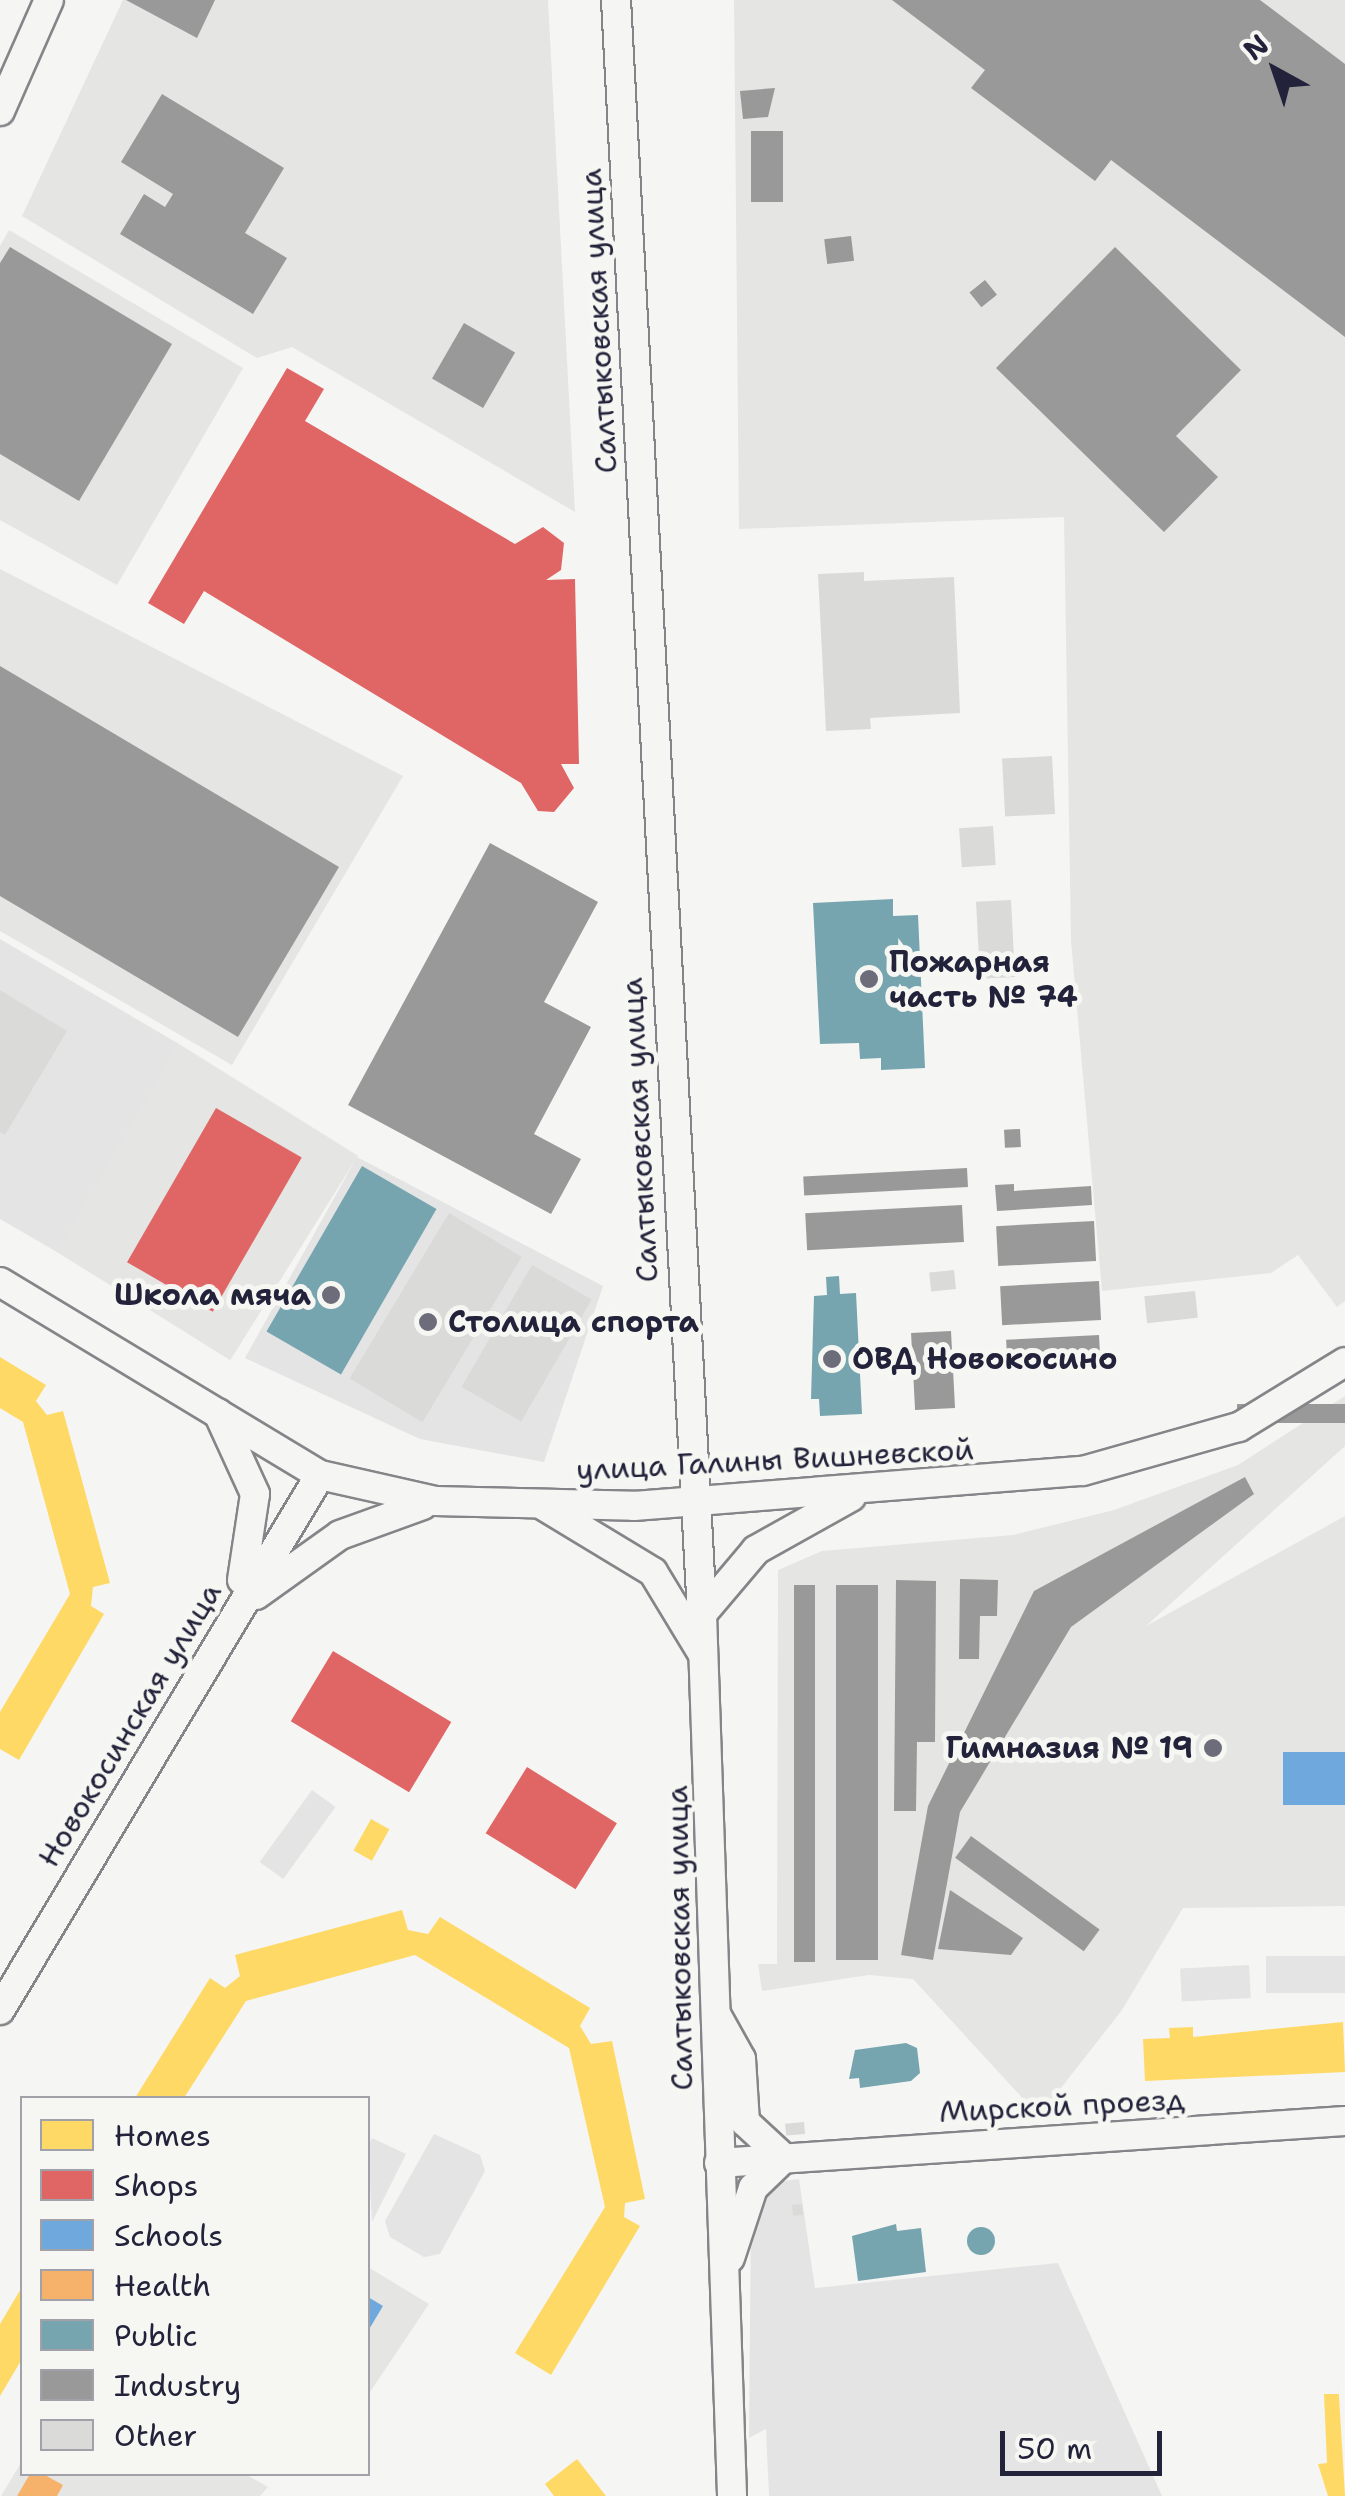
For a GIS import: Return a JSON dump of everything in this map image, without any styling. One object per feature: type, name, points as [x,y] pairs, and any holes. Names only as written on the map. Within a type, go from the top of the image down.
[{"type":"street","points":[[0,111],[50,0]]},
{"type":"street","name":"Салтыковская улица","points":[[616,0],[692,1503],[704,1657],[732,2496]]},
{"type":"street","name":"улица Галины Вишневской","points":[[0,1282],[320,1475],[435,1501],[692,1503],[859,1492],[1138,1459],[1240,1426],[1345,1362]]},
{"type":"street","points":[[216,1410],[247,1471],[257,1527],[226,1624]]},
{"type":"street","name":"Новокосинская улица","points":[[0,2010],[226,1624],[320,1475]]},
{"type":"street","points":[[702,1614],[756,1550],[859,1492]]},
{"type":"street","points":[[226,1624],[307,1553],[435,1501]]},
{"type":"street","points":[[538,1503],[654,1572],[704,1657]]},
{"type":"street","points":[[715,2012],[741,2059],[745,2122],[784,2158],[753,2188],[724,2279]]},
{"type":"street","name":"Мирской проезд","points":[[719,2163],[1345,2121]]},
{"type":"shaded area","points":[[123,0],[548,0],[575,512],[292,347],[257,358],[22,216]]},
{"type":"shaded area","points":[[734,0],[1345,0],[1345,1301],[1337,1307],[1298,1255],[1271,1273],[1102,1291],[1071,941],[1064,517],[739,529]]},
{"type":"shaded area","points":[[9,230],[243,368],[117,585],[0,520],[0,246]]},
{"type":"shaded area","points":[[0,569],[403,776],[232,1065],[0,931]]},
{"type":"shaded area","points":[[0,939],[179,1044],[57,1252],[0,1219]]},
{"type":"shaded area","points":[[179,1044],[358,1156],[230,1360],[51,1248]]},
{"type":"shaded area","name":"Столица спорта","points":[[357,1157],[603,1286],[544,1462],[420,1439],[245,1358]]},
{"type":"shaded area","points":[[1345,1396],[1345,1446],[1146,1626],[1345,1516],[1345,1906],[1183,1908],[1122,2010],[1039,2116],[913,1979],[869,1975],[762,1991],[758,1964],[777,1964],[778,1570],[822,1551],[1013,1535],[1114,1510],[1238,1465]]},
{"type":"shaded area","points":[[312,1790],[335,1807],[283,1879],[260,1862]]},
{"type":"shaded area","points":[[1266,1956],[1345,1956],[1345,1993],[1266,1993]]},
{"type":"shaded area","points":[[1249,1965],[1251,1998],[1182,2002],[1180,1969]]},
{"type":"shaded area","points":[[434,2134],[480,2155],[485,2171],[440,2254],[424,2257],[390,2237],[385,2221]]},
{"type":"shaded area","points":[[372,2138],[406,2154],[372,2222],[370,2184]]},
{"type":"shaded area","points":[[799,2179],[815,2288],[1058,2263],[1162,2496],[769,2496],[766,2429],[749,2438],[751,2208],[764,2184]]},
{"type":"shaded area","points":[[370,2268],[429,2304],[370,2392]]},
{"type":"shaded area","points":[[20,2464],[20,2476],[249,2476],[268,2487],[260,2496],[1,2496]]},
{"type":"building: Homes","points":[[0,1357],[46,1385],[36,1401],[47,1415],[63,1411],[110,1583],[93,1587],[91,1606],[104,1614],[19,1760],[0,1749],[0,1712],[70,1594],[23,1422],[0,1408]]},
{"type":"building: Homes","points":[[371,1819],[389,1829],[372,1861],[354,1850]]},
{"type":"building: Homes","points":[[402,1910],[408,1930],[428,1934],[440,1917],[590,2008],[580,2026],[591,2044],[612,2041],[645,2199],[625,2203],[624,2217],[640,2226],[551,2375],[515,2353],[605,2207],[569,2048],[415,1955],[246,2001],[185,2096],[136,2096],[210,1978],[225,1988],[240,1976],[235,1955]]},
{"type":"building: Homes","points":[[1343,2022],[1345,2072],[1145,2081],[1143,2039],[1170,2038],[1169,2028],[1193,2027],[1193,2037]]},
{"type":"building: Homes","points":[[20,2290],[20,2362],[0,2396],[0,2324]]},
{"type":"building: Homes","points":[[1324,2394],[1339,2394],[1345,2496],[1328,2496],[1318,2464],[1327,2463]]},
{"type":"building: Homes","points":[[577,2459],[606,2496],[554,2496],[545,2484]]},
{"type":"building: Shops","points":[[287,368],[324,389],[305,421],[515,544],[543,527],[564,543],[561,570],[546,580],[575,579],[579,764],[561,764],[574,788],[554,812],[538,811],[521,783],[204,591],[184,624],[148,603]]},
{"type":"building: Shops","points":[[216,1108],[302,1158],[213,1312],[127,1262]]},
{"type":"building: Shops","points":[[333,1651],[451,1722],[409,1792],[291,1721]]},
{"type":"building: Shops","points":[[527,1767],[617,1823],[576,1889],[486,1833]]},
{"type":"building: Schools","points":[[1283,1752],[1345,1752],[1345,1805],[1283,1805]]},
{"type":"building: Schools","points":[[370,2298],[383,2306],[370,2328]]},
{"type":"building: Health","points":[[29,2476],[47,2476],[63,2485],[57,2496],[17,2496]]},
{"type":"building: Public","name":"Пожарная часть № 74","points":[[893,899],[893,916],[918,915],[925,1068],[881,1070],[881,1058],[860,1059],[859,1043],[820,1044],[813,903]]},
{"type":"building: Public","points":[[362,1166],[436,1209],[341,1374],[266,1331]]},
{"type":"building: Public","points":[[839,1276],[840,1294],[856,1293],[862,1414],[820,1416],[819,1399],[811,1399],[814,1296],[827,1295],[826,1277]]},
{"type":"building: Public","points":[[906,2043],[917,2048],[920,2073],[911,2081],[860,2088],[859,2078],[849,2079],[855,2050]]},
{"type":"building: Public","points":[[896,2224],[897,2231],[921,2228],[926,2272],[858,2281],[852,2236]]},
{"type":"building: Public","points":[[981,2227],[991,2231],[995,2241],[991,2251],[981,2255],[971,2251],[967,2241],[971,2231]]},
{"type":"building: Industry","points":[[126,0],[215,0],[197,38]]},
{"type":"building: Industry","points":[[892,0],[1260,0],[1345,64],[1345,337],[1111,160],[1095,181],[971,88],[985,70]]},
{"type":"building: Industry","points":[[775,88],[768,117],[743,119],[740,91]]},
{"type":"building: Industry","points":[[162,94],[284,168],[245,233],[287,258],[253,314],[120,234],[144,194],[165,207],[173,194],[121,162]]},
{"type":"building: Industry","points":[[751,131],[783,131],[783,202],[751,202]]},
{"type":"building: Industry","points":[[851,236],[854,261],[827,264],[824,239]]},
{"type":"building: Industry","points":[[10,247],[172,344],[79,501],[0,454],[0,263]]},
{"type":"building: Industry","points":[[1115,247],[1241,370],[1176,436],[1218,477],[1164,532],[996,368]]},
{"type":"building: Industry","points":[[985,280],[997,295],[981,307],[969,293]]},
{"type":"building: Industry","points":[[464,323],[515,352],[483,408],[432,378]]},
{"type":"building: Industry","points":[[0,666],[339,867],[238,1037],[0,896]]},
{"type":"building: Industry","points":[[490,843],[598,902],[544,1002],[591,1027],[534,1134],[581,1159],[551,1214],[348,1105]]},
{"type":"building: Industry","points":[[1020,1129],[1021,1147],[1005,1148],[1004,1130]]},
{"type":"building: Industry","points":[[967,1168],[968,1187],[804,1196],[803,1177]]},
{"type":"building: Industry","points":[[1014,1184],[1014,1191],[1091,1186],[1092,1205],[997,1211],[995,1185]]},
{"type":"building: Industry","points":[[962,1205],[964,1242],[807,1250],[805,1213]]},
{"type":"building: Industry","points":[[1094,1221],[1096,1261],[998,1266],[996,1226]]},
{"type":"building: Industry","points":[[1099,1281],[1101,1320],[1002,1325],[1000,1286]]},
{"type":"building: Industry","points":[[951,1331],[955,1408],[915,1410],[911,1333]]},
{"type":"building: Industry","points":[[1099,1335],[1100,1355],[1007,1360],[1006,1340]]},
{"type":"building: Industry","points":[[1237,1404],[1345,1404],[1345,1423],[1237,1423]]},
{"type":"building: Industry","points":[[1245,1477],[1254,1494],[1071,1627],[960,1812],[933,1960],[901,1955],[928,1806],[1034,1591]]},
{"type":"building: Industry","points":[[960,1579],[998,1580],[997,1616],[980,1616],[979,1659],[959,1659]]},
{"type":"building: Industry","points":[[896,1580],[936,1581],[935,1742],[917,1742],[916,1811],[894,1811]]},
{"type":"building: Industry","points":[[794,1585],[815,1585],[815,1962],[794,1962]]},
{"type":"building: Industry","points":[[836,1585],[878,1585],[878,1960],[836,1960]]},
{"type":"building: Industry","points":[[971,1836],[1100,1929],[1084,1951],[955,1858]]},
{"type":"building: Industry","points":[[950,1890],[1023,1938],[1011,1955],[938,1949]]},
{"type":"building: Other","points":[[864,572],[864,581],[954,577],[960,713],[870,718],[871,729],[826,731],[818,574]]},
{"type":"building: Other","points":[[1052,756],[1055,814],[1005,817],[1002,759]]},
{"type":"building: Other","points":[[993,826],[996,865],[962,867],[959,828]]},
{"type":"building: Other","points":[[1011,900],[1015,977],[980,979],[976,902]]},
{"type":"building: Other","points":[[0,990],[67,1031],[5,1135],[0,1132]]},
{"type":"building: Other","points":[[449,1213],[522,1257],[422,1422],[350,1378]]},
{"type":"building: Other","points":[[532,1265],[592,1300],[521,1422],[462,1387]]},
{"type":"building: Other","points":[[954,1270],[956,1289],[931,1292],[929,1273]]},
{"type":"building: Other","points":[[1195,1291],[1198,1318],[1147,1323],[1144,1296]]},
{"type":"building: Other","points":[[804,2122],[805,2134],[786,2136],[785,2124]]},
{"type":"building: Other","points":[[802,2204],[803,2215],[793,2216],[792,2205]]},
{"type":"place","name":"Пожарная часть № 74","points":[[869,979]]},
{"type":"place","name":"Школа мяча","points":[[331,1295]]},
{"type":"place","name":"Столица спорта","points":[[428,1322]]},
{"type":"place","name":"ОВД Новокосино","points":[[832,1359]]},
{"type":"place","name":"Гимназия № 19","points":[[1213,1748]]}]
